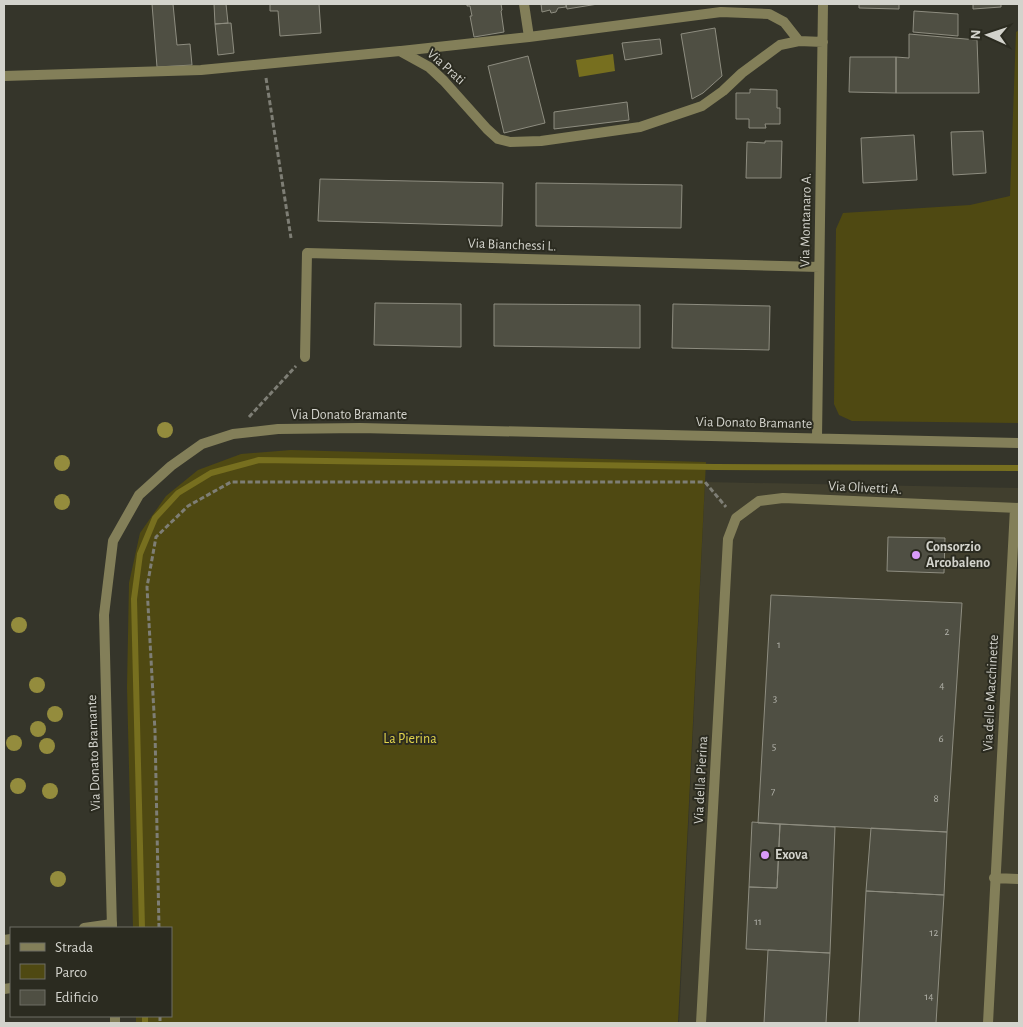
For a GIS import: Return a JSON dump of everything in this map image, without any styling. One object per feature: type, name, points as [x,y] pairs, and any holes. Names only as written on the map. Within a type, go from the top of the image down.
[{"type":"street","points":[[524,4],[529,37]]},
{"type":"street","name":"Via Montanaro A.","points":[[817,438],[823,4]]},
{"type":"street","points":[[4,76],[201,70],[264,65],[529,37],[721,8],[769,14],[784,22],[799,41]]},
{"type":"street","name":"Via Prati","points":[[400,51],[429,67],[487,129],[498,139],[510,142],[541,141],[640,127],[702,106],[780,45],[799,41],[823,42]]},
{"type":"street","name":"Via Bianchessi L.","points":[[304,357],[308,253],[820,267]]},
{"type":"street","name":"Via Donato Bramante","points":[[112,926],[104,615],[113,541],[138,494],[171,466],[202,444],[233,434],[278,429],[360,428],[1019,443]]},
{"type":"street","name":"Via Olivetti A.","points":[[736,518],[759,501],[783,498],[1017,508]]},
{"type":"street","name":"Via delle Macchinette","points":[[988,1023],[994,878],[1017,508]]},
{"type":"street","name":"Via della Pierina","points":[[701,1023],[728,539],[736,518]]},
{"type":"street","points":[[994,878],[1019,879]]},
{"type":"street","points":[[98,927],[112,926]]},
{"type":"path","points":[[264,65],[291,238]]},
{"type":"path","points":[[233,434],[304,357]]},
{"type":"path","points":[[160,927],[155,731],[147,587],[156,537],[188,506],[231,482],[705,482],[736,518]]},
{"type":"shaded area","points":[[613,54],[615,71],[579,77],[576,60]]},
{"type":"shaded area","points":[[705,482],[1019,488],[1019,1023],[679,1023]]},
{"type":"green space","points":[[1019,30],[1019,423],[852,421],[839,415],[834,404],[836,229],[843,213],[970,205],[1010,196],[1016,32]]},
{"type":"green space","name":"La Pierina","points":[[291,450],[706,462],[678,1023],[136,1023],[136,1017],[172,1017],[172,927],[133,927],[127,687],[129,583],[140,533],[166,496],[198,470],[241,454]]},
{"type":"building","points":[[152,4],[173,4],[177,45],[190,44],[192,65],[157,67]]},
{"type":"building","points":[[214,4],[226,4],[228,23],[215,24]]},
{"type":"building","points":[[270,4],[319,4],[321,33],[280,36],[278,11],[270,11]]},
{"type":"building","points":[[467,4],[501,4],[504,32],[474,37],[470,6],[467,6]]},
{"type":"building","points":[[541,4],[566,4],[566,7],[558,8],[556,12],[551,13],[550,10],[542,12]]},
{"type":"building","points":[[566,4],[598,4],[567,9]]},
{"type":"building","points":[[859,4],[899,4],[899,9],[859,8]]},
{"type":"building","points":[[973,4],[1001,4],[1001,7],[973,9]]},
{"type":"building","points":[[914,11],[958,14],[958,36],[913,32]]},
{"type":"building","points":[[231,23],[234,53],[218,55],[215,24]]},
{"type":"building","points":[[715,28],[722,76],[703,93],[692,99],[681,34]]},
{"type":"building","points":[[909,34],[977,40],[979,93],[896,93],[896,57],[909,58]]},
{"type":"building","points":[[660,39],[662,54],[625,60],[622,43]]},
{"type":"building","points":[[528,56],[545,123],[504,133],[488,66]]},
{"type":"building","points":[[850,57],[896,57],[896,93],[849,92]]},
{"type":"building","points":[[750,89],[777,90],[777,108],[780,108],[780,124],[765,124],[766,128],[749,128],[749,119],[736,119],[736,93],[750,93]]},
{"type":"building","points":[[627,102],[629,120],[554,129],[554,112]]},
{"type":"building","points":[[983,131],[986,173],[953,175],[951,132]]},
{"type":"building","points":[[914,135],[917,180],[863,183],[861,138]]},
{"type":"building","points":[[765,141],[782,141],[781,178],[746,178],[747,142],[765,143]]},
{"type":"building","points":[[320,179],[503,183],[502,226],[318,221]]},
{"type":"building","points":[[536,183],[682,185],[681,228],[536,226]]},
{"type":"building","points":[[375,303],[461,304],[461,347],[374,345]]},
{"type":"building","points":[[494,304],[640,305],[640,348],[494,346]]},
{"type":"building","points":[[673,304],[770,306],[769,350],[672,348]]},
{"type":"building","name":"Consorzio Arcobaleno","points":[[888,537],[945,538],[944,573],[887,571]]},
{"type":"building","points":[[771,595],[962,603],[947,832],[758,823]]},
{"type":"building","name":"Exova","points":[[752,822],[780,824],[777,888],[749,887]]},
{"type":"building","points":[[780,824],[835,827],[830,953],[746,949],[749,887],[777,888]]},
{"type":"building","points":[[871,828],[947,832],[944,895],[866,891]]},
{"type":"building","points":[[866,891],[944,895],[936,1023],[859,1023]]},
{"type":"building","points":[[768,950],[830,953],[826,1023],[764,1023]]},
{"type":"waterway","points":[[142,927],[134,599],[140,554],[155,518],[178,493],[211,473],[259,460],[715,467],[1019,468]]},
{"type":"waterway","points":[[145,1017],[145,1023]]},
{"type":"place","name":"Consorzio Arcobaleno","points":[[916,555]]},
{"type":"place","name":"Exova","points":[[765,855]]}]
